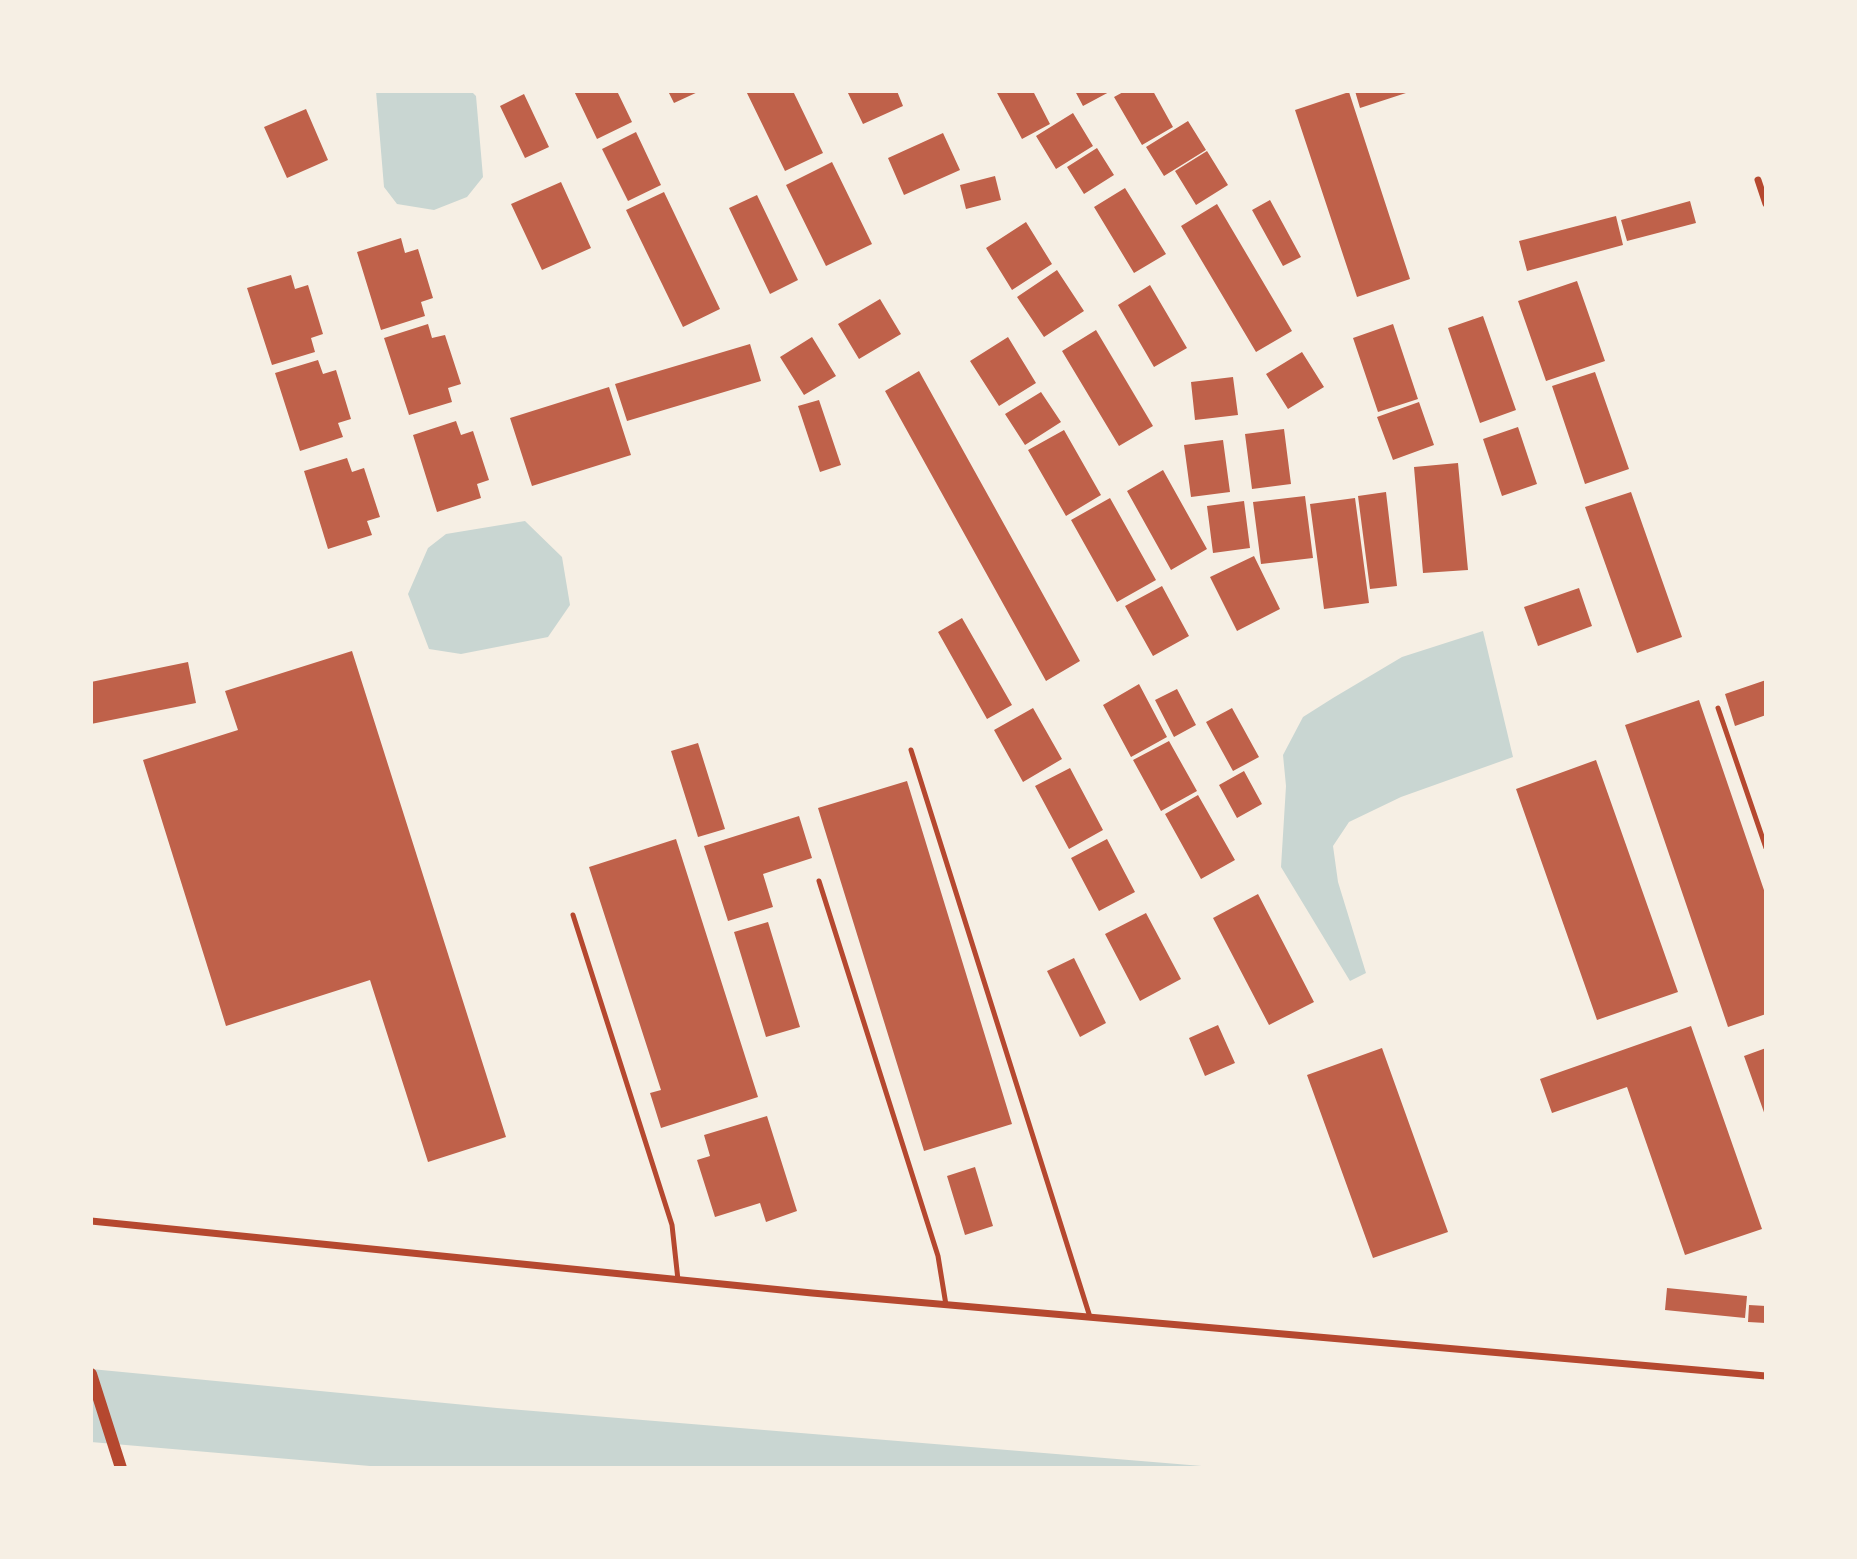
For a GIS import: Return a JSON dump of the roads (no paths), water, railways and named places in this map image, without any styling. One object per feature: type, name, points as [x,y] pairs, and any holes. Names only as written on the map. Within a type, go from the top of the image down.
[{"type":"street","points":[[1758,180],[1766,204]]},
{"type":"street","points":[[91,1221],[946,1305],[1766,1376]]},
{"type":"street","points":[[91,1374],[121,1468]]},
{"type":"lane","points":[[1718,708],[1766,848]]},
{"type":"lane","points":[[911,750],[1090,1317]]},
{"type":"lane","points":[[819,881],[938,1256],[946,1305]]},
{"type":"lane","points":[[573,915],[672,1225],[678,1280]]}]
